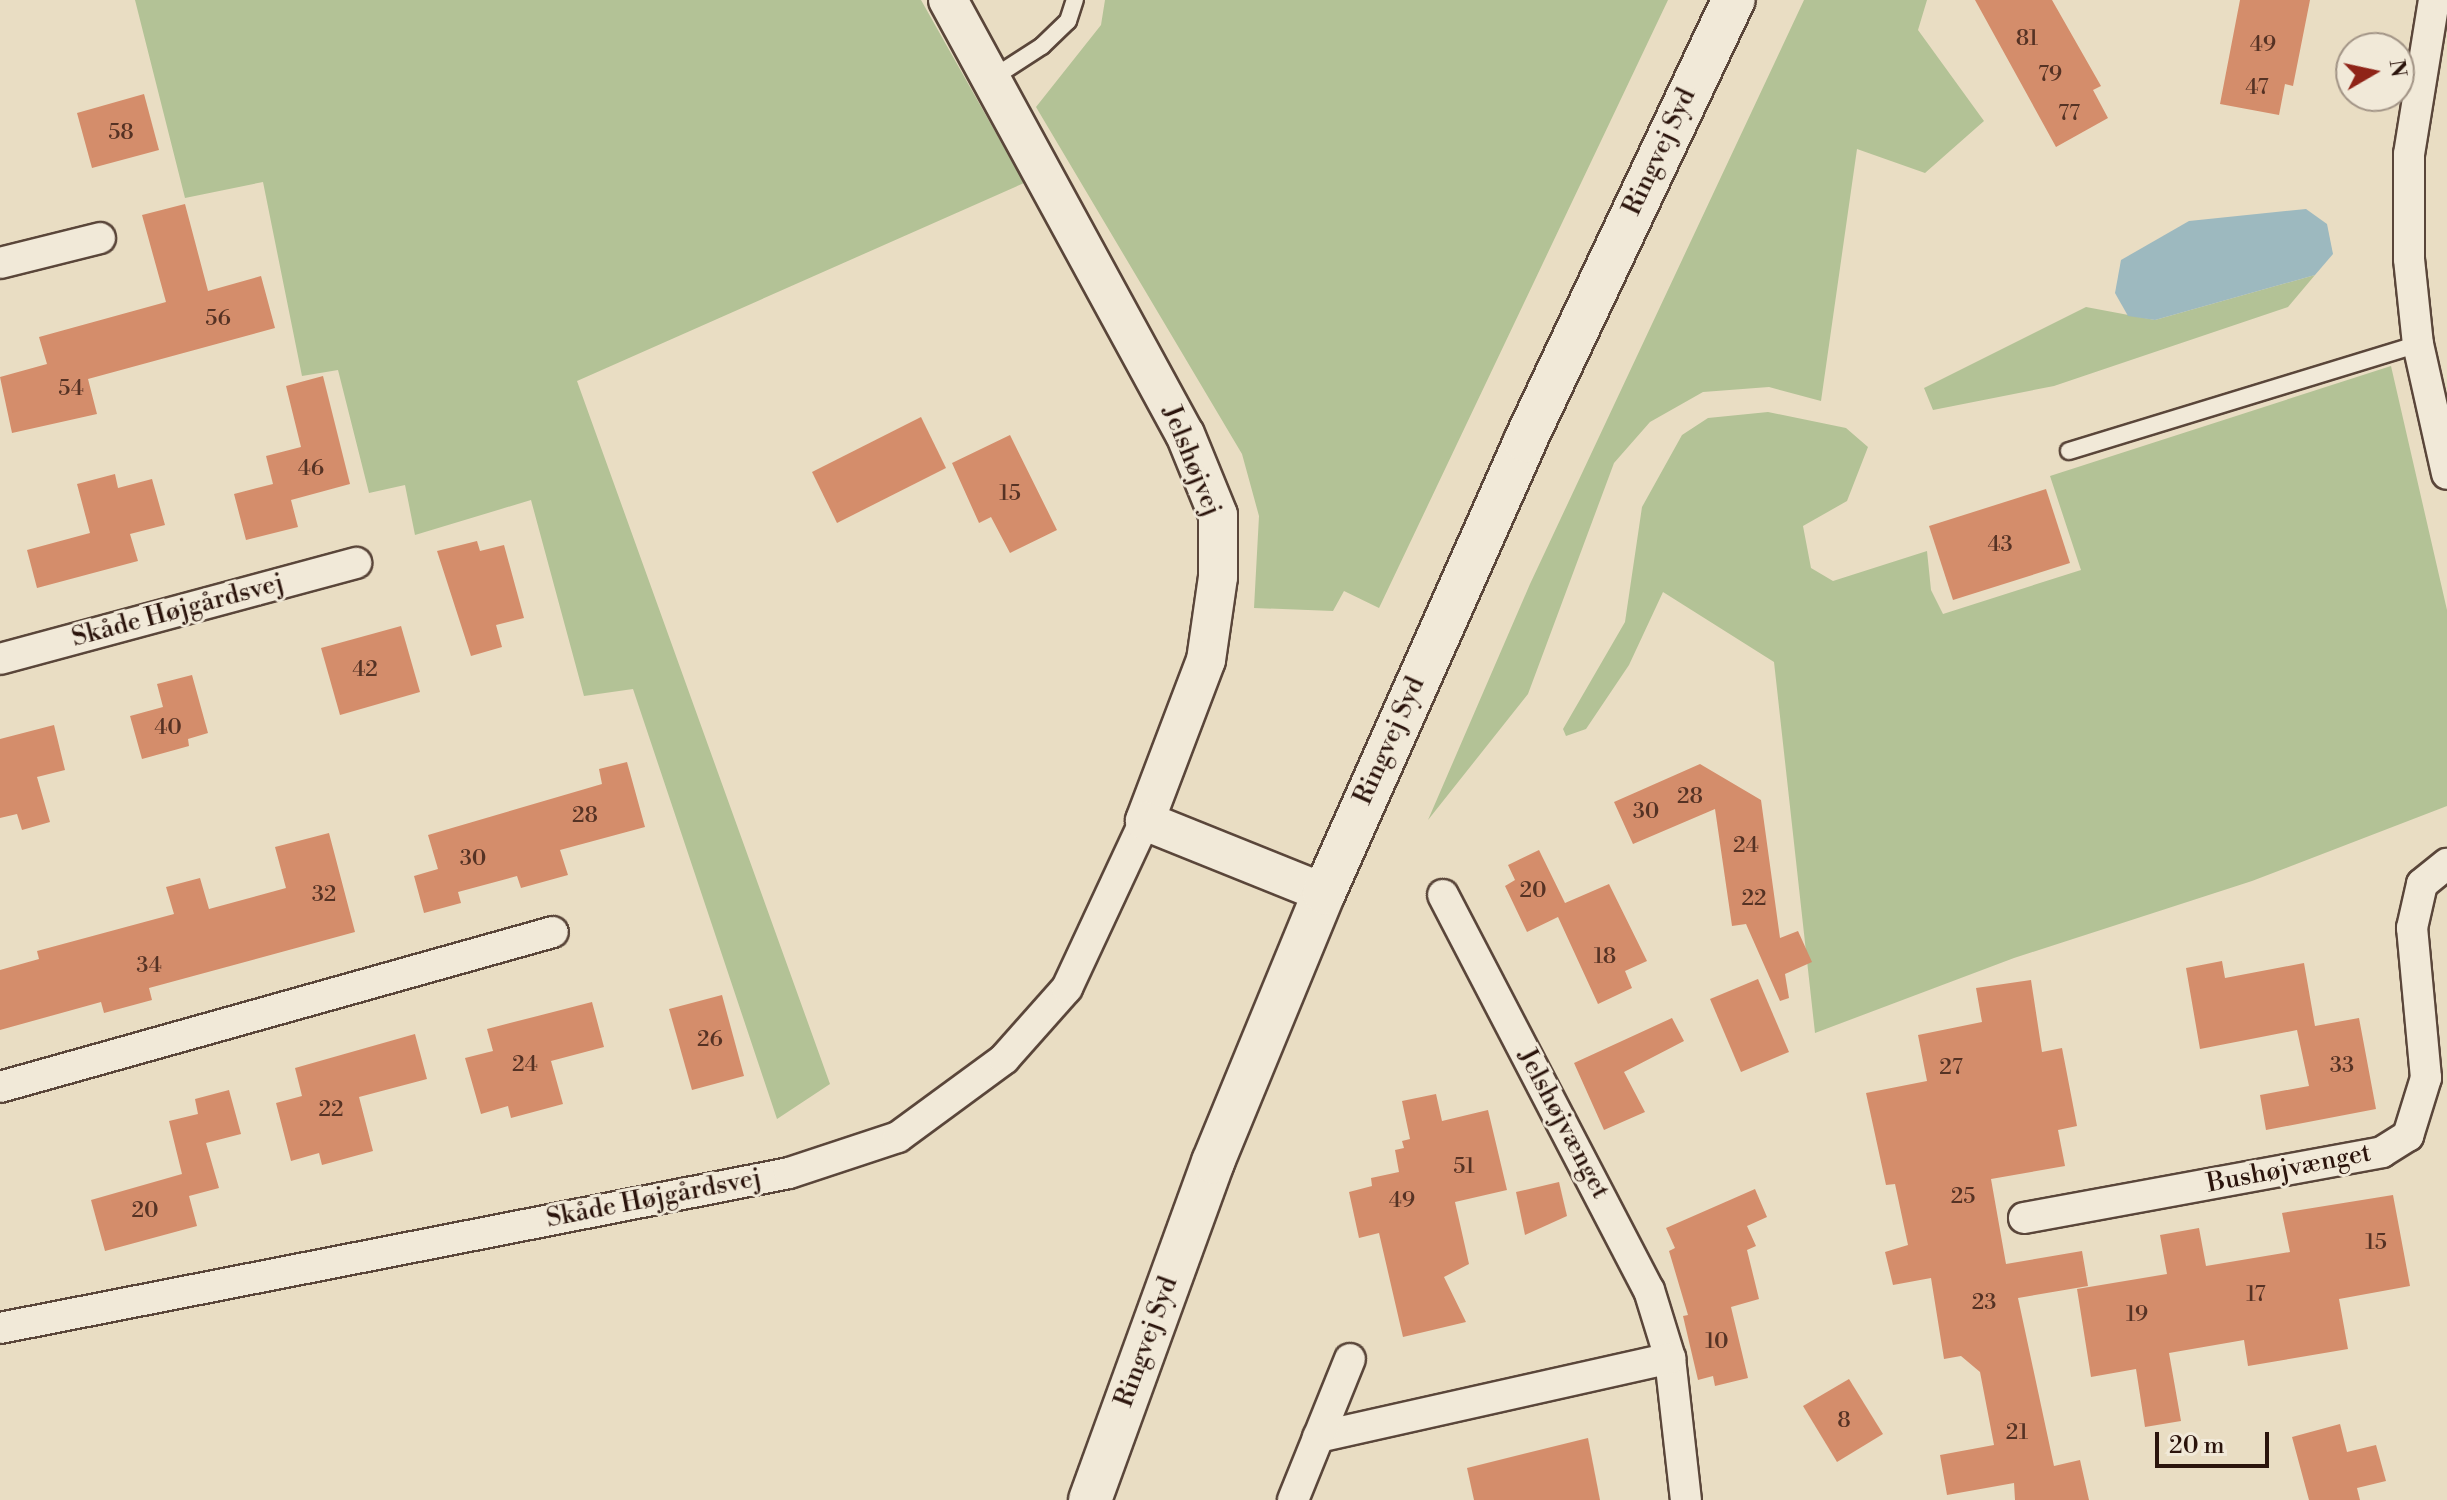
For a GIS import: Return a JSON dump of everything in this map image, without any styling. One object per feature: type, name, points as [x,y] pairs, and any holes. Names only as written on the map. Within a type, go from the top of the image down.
[{"type":"main road","name":"Ringvej Syd","points":[[1090,1500],[1213,1162],[1324,893],[1525,441],[1733,0]]},
{"type":"street","name":"Jelshøjvej","points":[[948,0],[1185,434],[1218,515],[1218,577],[1206,660],[1145,821]]},
{"type":"street","points":[[2434,0],[2409,154],[2409,259],[2418,344],[2447,474]]},
{"type":"street","points":[[0,263],[100,238]]},
{"type":"street","name":"Skåde Højgårdsvej","points":[[0,659],[356,563]]},
{"type":"street","points":[[1145,821],[1324,893]]},
{"type":"street","name":"Skåde Højgårdsvej","points":[[1,1323],[789,1173],[898,1137],[1004,1059],[1067,988],[1145,821]]},
{"type":"street","name":"Bushøjvænget","points":[[2024,1218],[2382,1152],[2408,1136],[2426,1078],[2412,928],[2422,884],[2447,864]]},
{"type":"street","name":"Jelshøjvænget","points":[[1443,895],[1649,1290],[1670,1358],[1686,1500]]},
{"type":"street","points":[[0,1087],[553,932]]},
{"type":"street","points":[[1318,1437],[1670,1358]]},
{"type":"street","points":[[1293,1500],[1350,1359]]},
{"type":"lane","points":[[991,79],[1042,46],[1068,21],[1075,0]]},
{"type":"lane","points":[[2069,451],[2418,344]]},
{"type":"green space","points":[[135,0],[921,0],[1024,183],[577,381],[830,1084],[777,1119],[633,689],[584,696],[531,500],[415,535],[405,485],[369,493],[338,370],[302,376],[263,182],[185,198]]},
{"type":"green space","points":[[1105,0],[1668,0],[1379,608],[1344,591],[1333,611],[1254,608],[1259,516],[1242,454],[1036,107],[1101,25]]},
{"type":"green space","points":[[1804,0],[1927,0],[1918,30],[1984,121],[1925,173],[1857,149],[1821,401],[1769,387],[1703,392],[1650,422],[1614,463],[1528,694],[1428,820],[1530,584]]},
{"type":"green space","points":[[2315,275],[2288,307],[2054,386],[1933,410],[1924,388],[2086,307],[2155,320]]},
{"type":"green space","points":[[2391,366],[2447,610],[2447,806],[2252,881],[2014,958],[1815,1033],[1774,662],[1663,592],[1629,665],[1586,729],[1566,736],[1563,729],[1625,622],[1642,507],[1682,435],[1708,418],[1768,412],[1846,428],[1868,447],[1847,501],[1803,526],[1811,568],[1833,581],[1927,551],[1931,590],[1943,614],[2081,570],[2050,476]]},
{"type":"water","points":[[2306,209],[2327,224],[2333,254],[2315,275],[2155,320],[2128,316],[2115,293],[2121,260],[2189,221]]},
{"type":"building","points":[[1975,0],[2052,0],[2101,86],[2093,90],[2108,118],[2056,147]]},
{"type":"building","points":[[2240,0],[2310,0],[2293,86],[2285,84],[2279,115],[2220,104]]},
{"type":"building","points":[[144,94],[159,150],[92,168],[77,113]]},
{"type":"building","points":[[185,204],[208,291],[261,276],[275,328],[88,379],[97,414],[12,433],[0,377],[47,364],[39,337],[166,302],[142,215]]},
{"type":"building","points":[[323,376],[350,484],[291,500],[298,527],[246,540],[234,494],[273,484],[266,456],[301,447],[286,386]]},
{"type":"building","points":[[921,417],[946,468],[837,523],[812,472]]},
{"type":"building","points":[[1010,435],[1057,530],[1010,553],[991,517],[979,523],[952,463]]},
{"type":"building","points":[[115,474],[118,488],[152,479],[165,525],[130,534],[138,561],[37,588],[27,550],[90,533],[77,484]]},
{"type":"building","points":[[2046,489],[2070,563],[1953,600],[1929,526]]},
{"type":"building","points":[[477,541],[480,551],[504,545],[524,618],[496,625],[502,647],[471,656],[437,551]]},
{"type":"building","points":[[401,626],[420,692],[340,715],[321,648]]},
{"type":"building","points":[[192,675],[208,733],[188,739],[189,746],[142,759],[130,716],[163,707],[157,684]]},
{"type":"building","points":[[54,725],[65,770],[37,777],[50,822],[22,830],[17,814],[0,818],[0,739]]},
{"type":"building","points":[[627,762],[645,827],[560,850],[568,875],[521,888],[517,876],[458,892],[461,903],[424,913],[414,876],[438,869],[428,835],[602,784],[599,769]]},
{"type":"building","points":[[1700,764],[1761,800],[1780,938],[1798,931],[1812,962],[1785,974],[1789,998],[1780,1001],[1746,924],[1732,926],[1715,809],[1633,844],[1614,802]]},
{"type":"building","points":[[329,833],[355,932],[149,988],[152,1000],[104,1013],[101,1002],[0,1030],[0,970],[39,959],[37,951],[174,914],[166,887],[200,878],[209,909],[286,888],[275,847]]},
{"type":"building","points":[[1539,850],[1565,903],[1609,884],[1647,961],[1625,971],[1632,988],[1598,1004],[1558,917],[1527,932],[1505,886],[1515,880],[1508,865]]},
{"type":"building","points":[[2222,961],[2225,978],[2304,963],[2315,1026],[2359,1018],[2376,1109],[2266,1130],[2260,1095],[2309,1086],[2297,1030],[2200,1049],[2186,968]]},
{"type":"building","points":[[1758,979],[1789,1052],[1741,1072],[1710,999]]},
{"type":"building","points":[[2031,980],[2042,1052],[2062,1048],[2077,1126],[2058,1130],[2065,1166],[1991,1179],[2006,1264],[2082,1251],[2088,1286],[2018,1298],[2054,1466],[2080,1460],[2089,1500],[2015,1500],[2014,1483],[1947,1495],[1940,1455],[1994,1445],[1980,1372],[1961,1356],[1944,1359],[1931,1278],[1893,1285],[1885,1252],[1908,1245],[1895,1184],[1886,1185],[1866,1093],[1927,1081],[1918,1035],[1982,1022],[1976,988]]},
{"type":"building","points":[[722,995],[744,1076],[692,1090],[669,1009]]},
{"type":"building","points":[[592,1002],[604,1047],[551,1061],[563,1104],[511,1118],[508,1106],[481,1114],[465,1058],[493,1051],[487,1029]]},
{"type":"building","points":[[1672,1018],[1684,1041],[1624,1072],[1645,1112],[1604,1130],[1574,1063]]},
{"type":"building","points":[[415,1034],[427,1079],[359,1097],[373,1151],[322,1165],[319,1153],[291,1161],[276,1103],[302,1096],[295,1068]]},
{"type":"building","points":[[229,1090],[241,1134],[206,1143],[219,1188],[189,1196],[197,1226],[105,1251],[91,1200],[182,1174],[169,1121],[198,1114],[195,1099]]},
{"type":"building","points":[[1436,1094],[1442,1121],[1488,1110],[1507,1190],[1455,1202],[1469,1264],[1444,1277],[1466,1322],[1403,1337],[1379,1233],[1359,1238],[1349,1192],[1372,1186],[1371,1178],[1399,1172],[1395,1150],[1404,1148],[1402,1141],[1410,1139],[1402,1101]]},
{"type":"building","points":[[1559,1182],[1567,1216],[1525,1235],[1516,1192]]},
{"type":"building","points":[[1755,1189],[1767,1217],[1747,1226],[1756,1246],[1747,1250],[1759,1299],[1731,1307],[1748,1378],[1715,1386],[1713,1376],[1698,1380],[1683,1316],[1688,1315],[1669,1251],[1675,1248],[1666,1228]]},
{"type":"building","points":[[2393,1195],[2410,1286],[2339,1299],[2348,1349],[2248,1366],[2244,1340],[2169,1353],[2181,1421],[2145,1427],[2136,1369],[2091,1377],[2077,1289],[2167,1274],[2160,1235],[2199,1228],[2206,1266],[2290,1252],[2282,1213]]},
{"type":"building","points":[[1849,1379],[1883,1434],[1837,1462],[1803,1406]]},
{"type":"building","points":[[2340,1424],[2347,1452],[2376,1445],[2386,1481],[2357,1488],[2360,1500],[2309,1500],[2292,1437]]},
{"type":"building","points":[[1588,1438],[1600,1500],[1474,1500],[1467,1468]]}]
